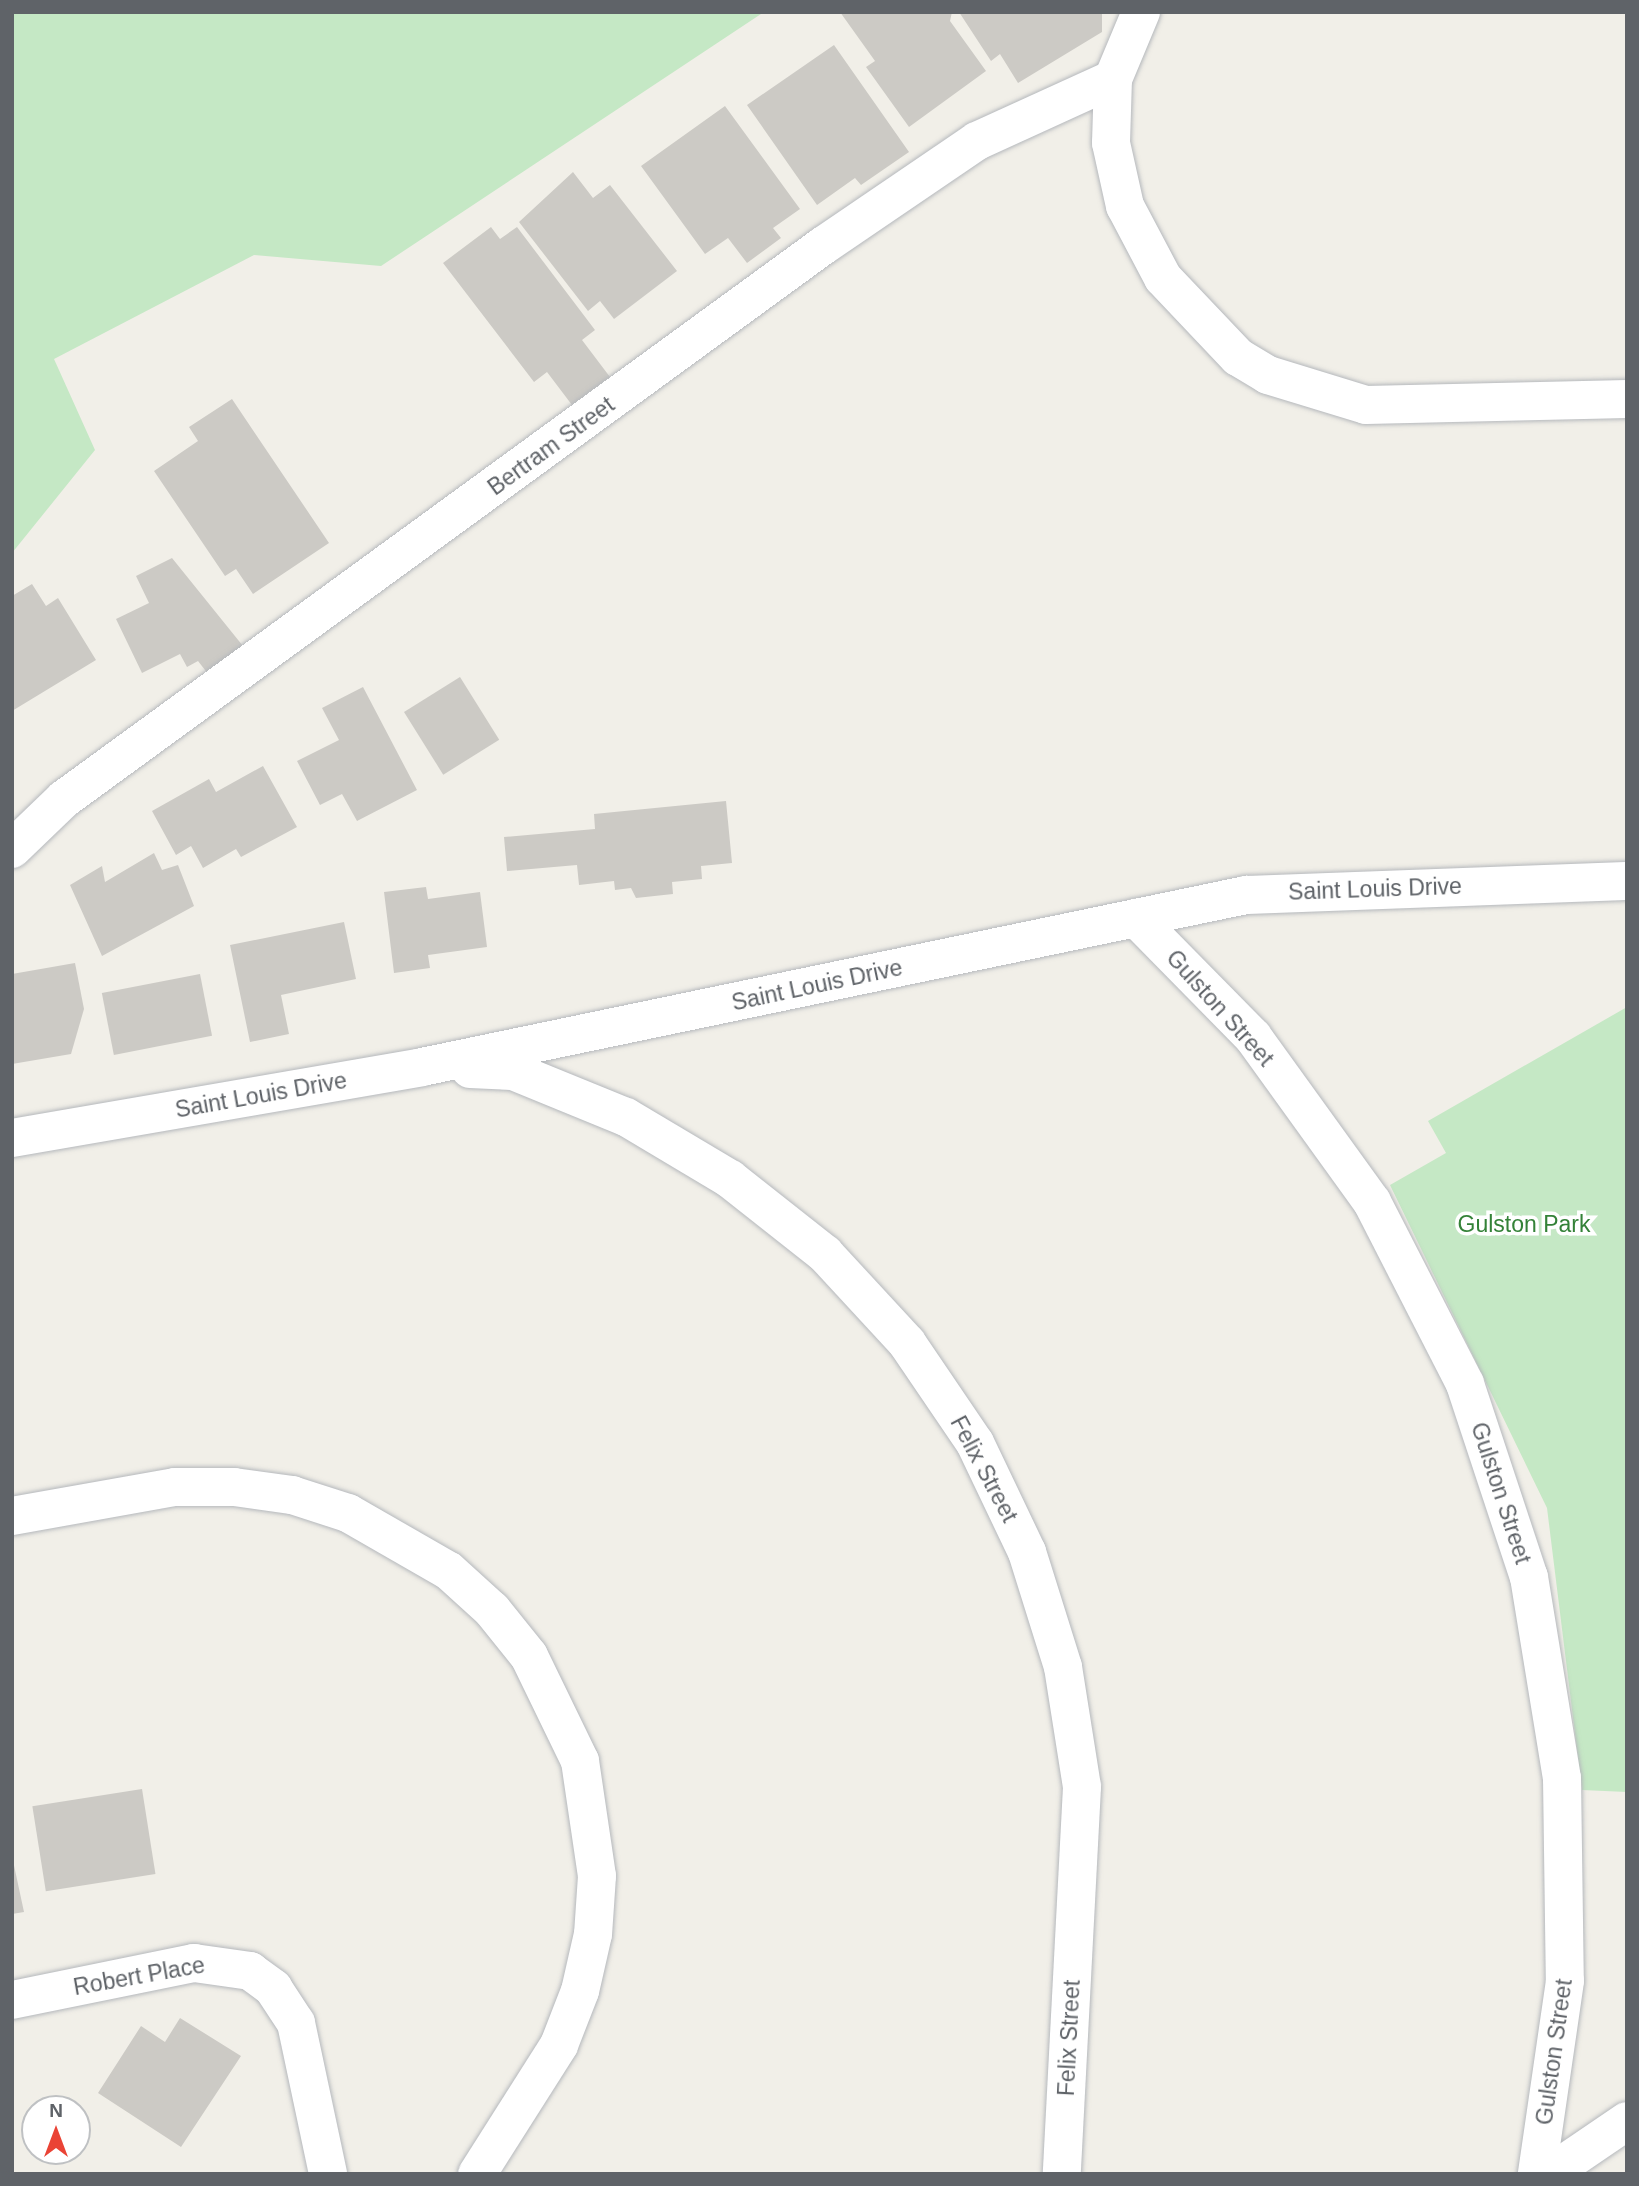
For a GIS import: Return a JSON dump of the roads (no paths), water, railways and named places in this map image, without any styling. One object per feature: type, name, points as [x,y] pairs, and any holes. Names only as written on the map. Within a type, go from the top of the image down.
[{"type":"street","points":[[1141,12],[1113,79],[1111,143],[1125,206],[1163,278],[1206,329],[1248,363],[1318,394],[1366,405],[1627,399]]},
{"type":"street","name":"Bertram Street","points":[[12,849],[64,799],[824,246],[977,141],[1113,79]]},
{"type":"street","name":"Saint Louis Drive","points":[[12,1138],[422,1067],[1246,895],[1627,881]]},
{"type":"street","name":"Gulston Street","points":[[1136,918],[1253,1037],[1372,1202],[1465,1384],[1529,1577],[1562,1778],[1565,1982],[1537,2174]]},
{"type":"street","name":"Felix Street","points":[[422,1067],[513,1072],[626,1117],[730,1179],[834,1264],[907,1343],[975,1443],[1027,1552],[1055,1641],[1082,1787],[1062,2174]]},
{"type":"street","points":[[12,1516],[175,1487],[234,1487],[292,1495],[348,1513],[449,1571],[529,1656],[558,1707],[580,1761],[597,1876],[593,1934],[580,1991],[559,2045],[477,2174]]},
{"type":"street","name":"Robert Place","points":[[14,2002],[194,1963],[250,1971],[273,1988],[296,2024],[328,2174]]},
{"type":"street","points":[[1549,2174],[1627,2121]]},
{"type":"park label","name":"Gulston Park","points":[[1524,1224]]}]
